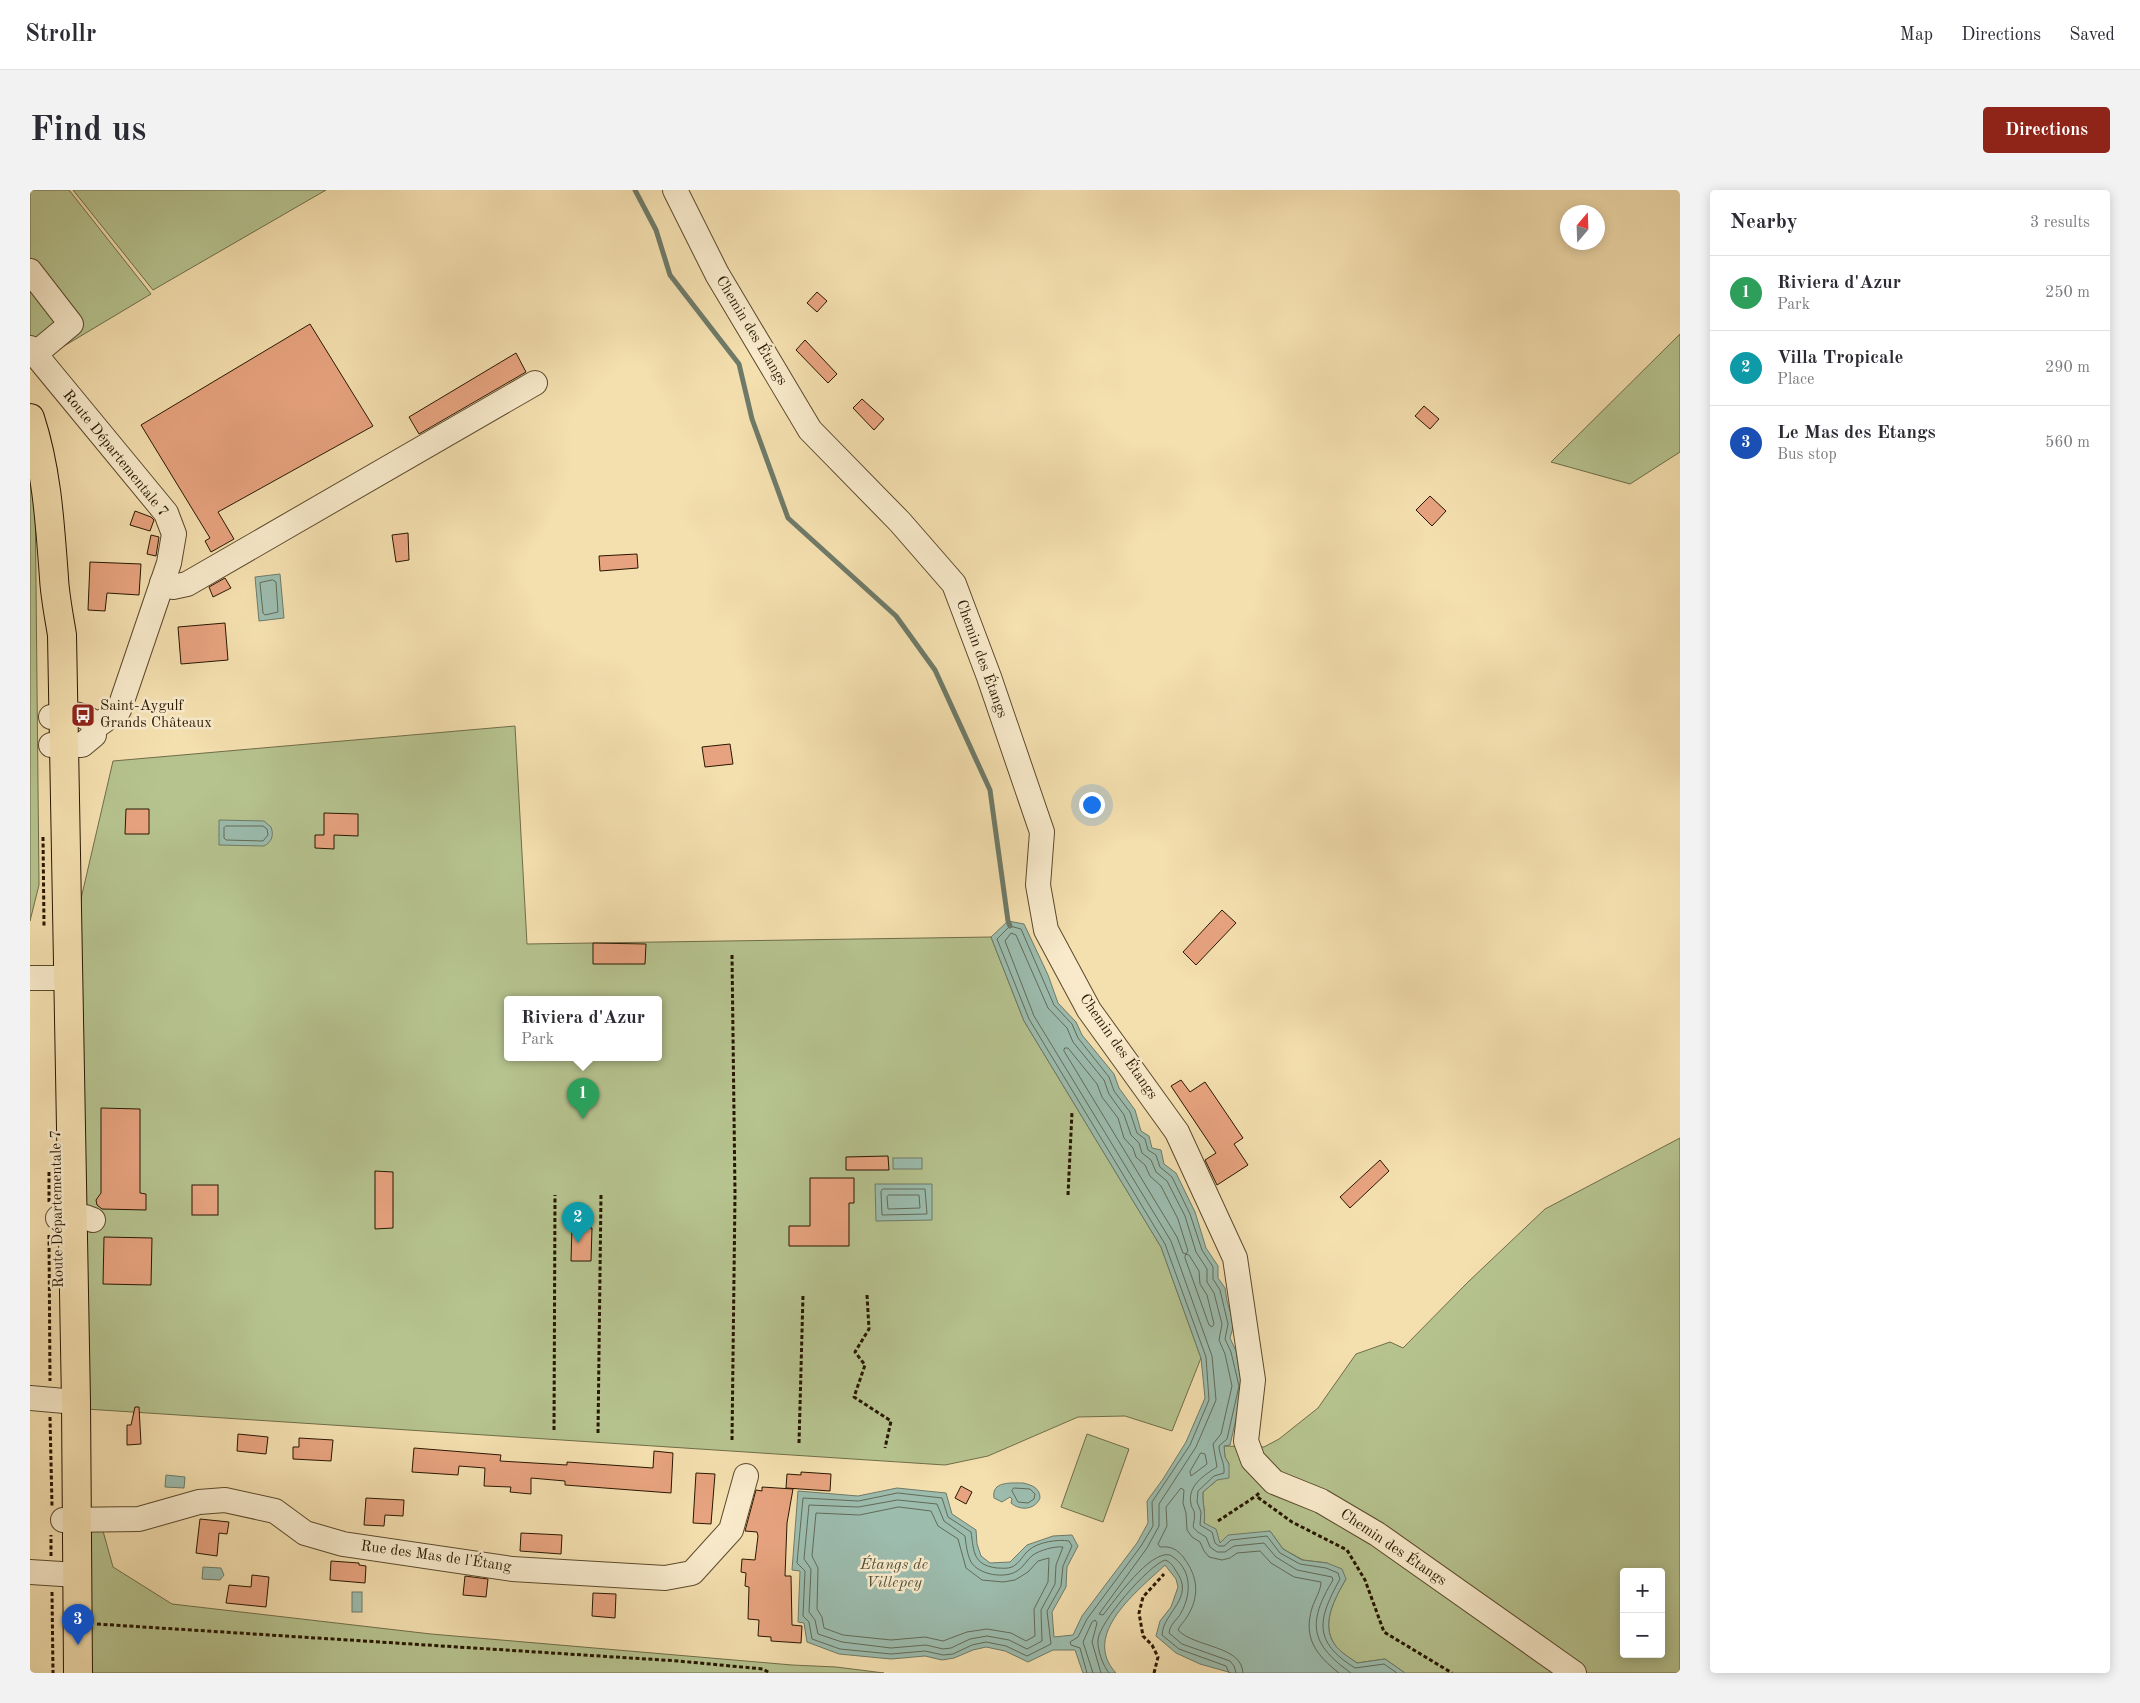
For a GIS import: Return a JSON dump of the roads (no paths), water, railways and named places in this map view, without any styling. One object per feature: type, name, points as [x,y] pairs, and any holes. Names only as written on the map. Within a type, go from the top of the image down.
[{"type":"main road","name":"Route Départementale 7","points":[[30,418],[43,469],[51,524],[54,580],[49,634],[58,715],[51,978],[64,1220],[54,1400],[61,1521],[65,1673]]},
{"type":"main road","name":"Route Départementale 7","points":[[61,1576],[77,1622],[78,1673]]},
{"type":"street","name":"Chemin des Étangs","points":[[675,190],[717,274],[810,430],[900,522],[954,584],[992,686],[1042,832],[1038,885],[1046,930],[1089,1010],[1178,1132],[1235,1258],[1253,1380],[1246,1441],[1265,1489],[1321,1501],[1377,1534],[1574,1673]]},
{"type":"street","points":[[30,271],[71,324],[32,351]]},
{"type":"street","name":"Route Départementale 7","points":[[32,351],[166,513],[174,534],[169,563],[119,710],[94,728],[94,735],[82,745],[58,745]]},
{"type":"street","points":[[162,583],[173,587],[187,584],[535,383]]},
{"type":"street","points":[[58,715],[83,715],[93,722],[94,728]]},
{"type":"street","name":"Rue des Mas de l'Étang","points":[[61,1521],[139,1519],[199,1502],[224,1500],[275,1511],[306,1533],[343,1544],[512,1569],[665,1578],[692,1573],[731,1530],[746,1476]]},
{"type":"street","points":[[30,1572],[61,1576]]},
{"type":"water","points":[[280,574],[284,618],[259,621],[255,577]]},
{"type":"water","points":[[219,820],[264,821],[271,827],[272,838],[264,846],[219,845]]},
{"type":"water","name":"Étangs de Villepey","points":[[1008,921],[1024,924],[1048,975],[1058,1003],[1076,1022],[1082,1035],[1114,1074],[1119,1088],[1135,1110],[1141,1131],[1149,1136],[1152,1148],[1161,1150],[1164,1164],[1176,1173],[1195,1212],[1206,1248],[1218,1266],[1218,1278],[1225,1288],[1234,1324],[1230,1338],[1236,1351],[1244,1385],[1230,1445],[1224,1446],[1225,1457],[1229,1464],[1229,1478],[1217,1480],[1203,1492],[1204,1523],[1216,1529],[1220,1543],[1228,1535],[1270,1531],[1283,1549],[1302,1560],[1327,1563],[1342,1569],[1346,1579],[1334,1603],[1329,1620],[1329,1629],[1335,1645],[1357,1663],[1385,1659],[1405,1673],[1232,1673],[1200,1664],[1176,1653],[1156,1636],[1160,1621],[1171,1607],[1178,1587],[1176,1579],[1165,1565],[1129,1600],[1117,1614],[1109,1628],[1105,1643],[1107,1658],[1116,1673],[1083,1673],[1075,1650],[1053,1650],[1028,1662],[1005,1651],[986,1647],[942,1660],[925,1656],[891,1659],[839,1654],[807,1642],[804,1623],[798,1622],[800,1571],[792,1570],[798,1491],[858,1496],[897,1488],[946,1493],[952,1514],[976,1530],[977,1544],[981,1556],[990,1563],[1010,1562],[1027,1545],[1053,1536],[1072,1535],[1078,1546],[1067,1567],[1066,1587],[1052,1612],[1054,1637],[1073,1635],[1082,1616],[1137,1543],[1148,1523],[1147,1501],[1186,1442],[1205,1398],[1201,1358],[1161,1247],[1024,1021],[991,937]]},
{"type":"water","points":[[893,1158],[922,1158],[922,1169],[893,1169]]},
{"type":"water","points":[[875,1184],[932,1184],[932,1220],[876,1221]]},
{"type":"water","points":[[166,1475],[185,1477],[184,1488],[165,1487]]},
{"type":"water","points":[[1008,1483],[1023,1483],[1035,1488],[1039,1492],[1040,1498],[1035,1505],[1023,1508],[1011,1503],[1012,1499],[1010,1497],[1002,1502],[994,1498],[994,1492],[999,1486]]},
{"type":"water","points":[[203,1567],[221,1568],[224,1575],[220,1580],[202,1579]]},
{"type":"water","points":[[352,1592],[362,1592],[362,1612],[352,1612]]},
{"type":"waterway","points":[[635,190],[656,230],[670,275],[739,364],[752,419],[788,518],[896,616],[935,670],[990,790],[1010,926]]},
{"type":"place","name":"Saint-Aygulf Grands Châteaux","points":[[83,715]]},
{"type":"place","name":"Riviera d'Azur","points":[[583,1119]]},
{"type":"place","name":"Villa Tropicale","points":[[578,1243]]},
{"type":"place","name":"Le Mas des Etangs","points":[[78,1645]]}]
